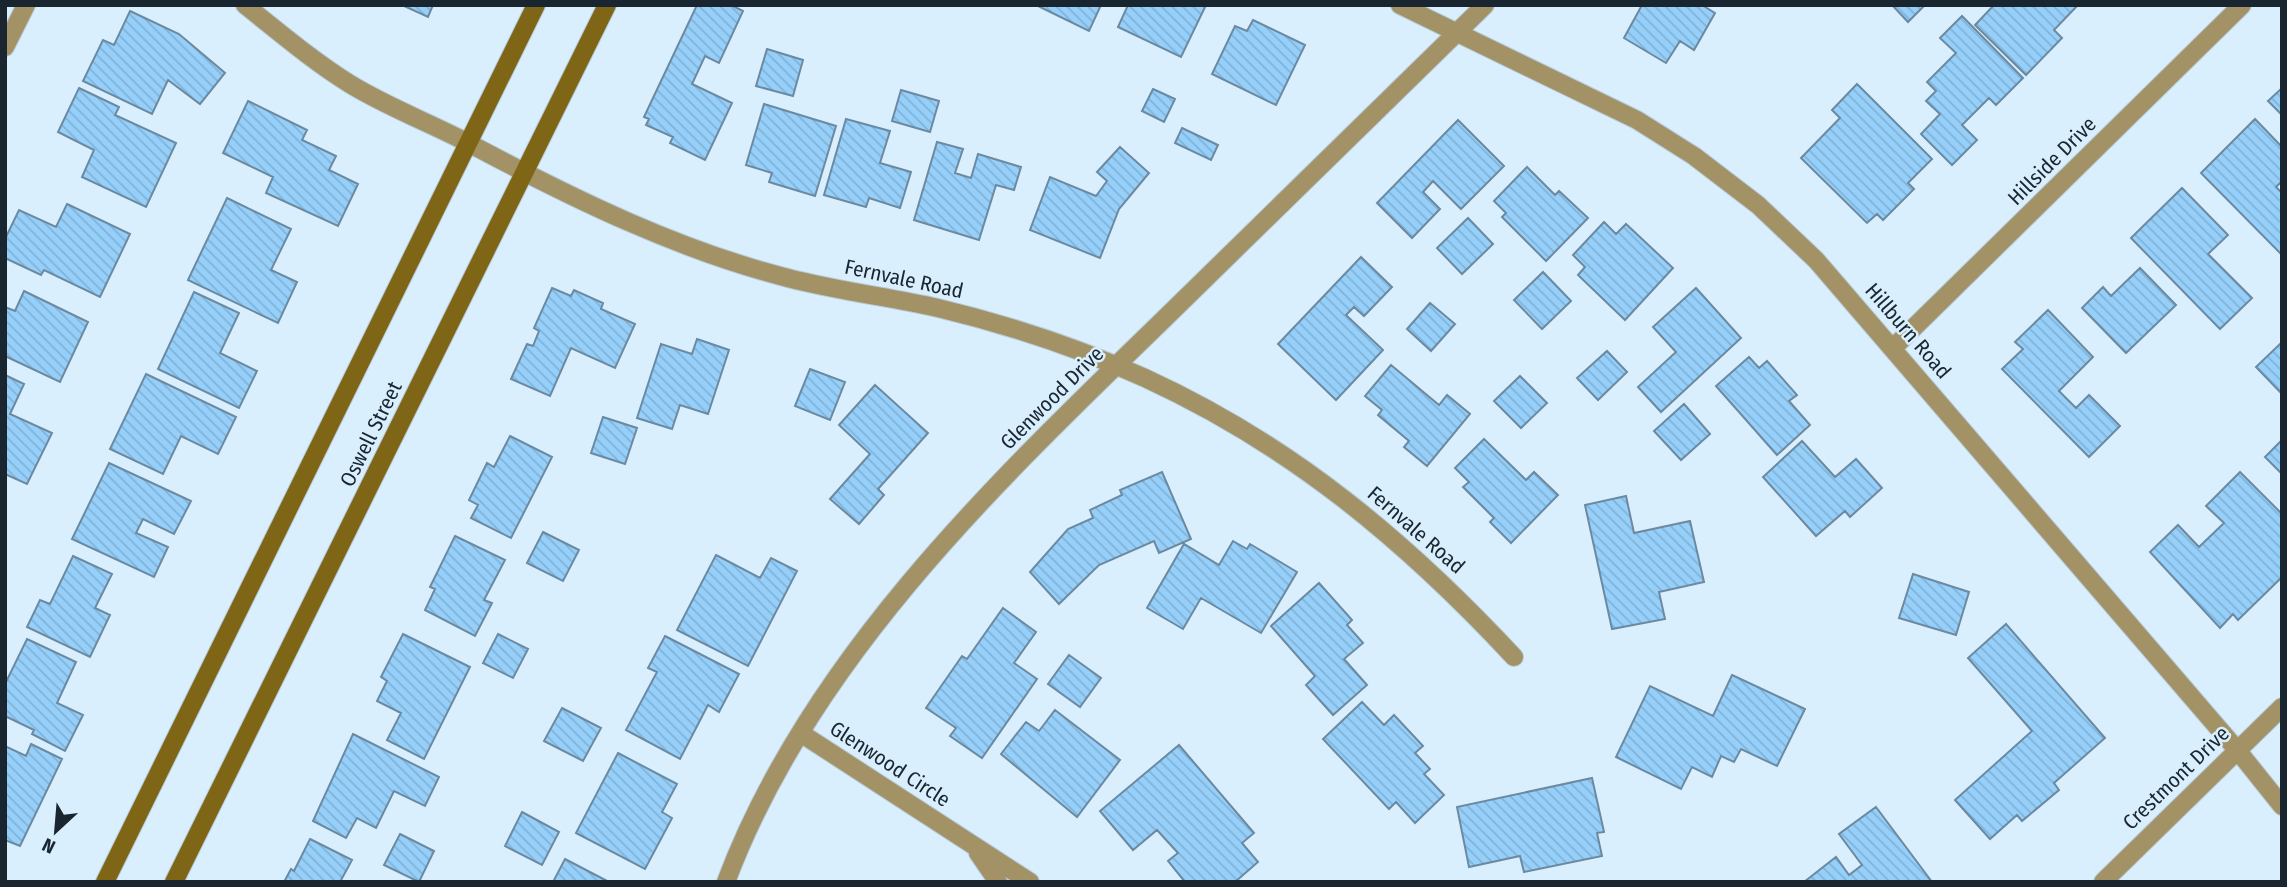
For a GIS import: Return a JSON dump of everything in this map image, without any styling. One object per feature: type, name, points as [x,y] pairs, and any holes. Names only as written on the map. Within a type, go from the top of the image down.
[{"type":"main road","name":"Oswell Street","points":[[105,882],[537,5]]},
{"type":"main road","name":"Oswell Street","points":[[174,882],[607,5]]},
{"type":"street","points":[[5,47],[26,5]]},
{"type":"street","name":"Fernvale Road","points":[[245,5],[351,84],[525,173],[692,248],[788,278],[939,308],[1028,333],[1115,366],[1229,421],[1307,470],[1391,536],[1450,589],[1514,657]]},
{"type":"street","name":"Hillburn Road","points":[[1400,5],[1637,120],[1694,156],[1758,205],[1816,260],[1893,348],[2282,806]]},
{"type":"street","name":"Glenwood Drive","points":[[726,882],[768,792],[833,684],[899,594],[957,526],[1115,366],[1485,5]]},
{"type":"street","name":"Hillside Drive","points":[[1893,348],[2242,5]]},
{"type":"street","name":"Crestmont Drive","points":[[2103,882],[2282,707]]},
{"type":"street","name":"Glenwood Circle","points":[[802,734],[1030,882]]},
{"type":"street","name":"Glenwood Circle","points":[[954,832],[977,850],[998,882]]},
{"type":"building","points":[[402,5],[433,5],[428,17]]},
{"type":"building","points":[[697,5],[731,5],[743,11],[719,63],[705,56],[692,84],[732,103],[705,160],[670,143],[673,137],[646,125],[649,119],[644,117]]},
{"type":"building","points":[[1036,5],[1101,5],[1089,31]]},
{"type":"building","points":[[1128,5],[1206,5],[1181,57],[1118,27]]},
{"type":"building","points":[[1642,5],[1702,5],[1715,13],[1694,50],[1680,41],[1666,63],[1624,38]]},
{"type":"building","points":[[1892,5],[1925,5],[1908,22]]},
{"type":"building","points":[[1994,5],[2078,5],[2054,30],[2062,38],[2026,75],[1975,25]]},
{"type":"building","points":[[130,11],[179,34],[225,73],[200,104],[168,80],[152,114],[83,81],[103,40],[114,45]]},
{"type":"building","points":[[1962,16],[2023,78],[1996,105],[1989,98],[1962,125],[1977,140],[1952,165],[1921,134],[1940,114],[1926,101],[1936,91],[1927,82],[1956,53],[1940,38]]},
{"type":"building","points":[[1253,20],[1305,45],[1276,105],[1212,74],[1235,26],[1247,31]]},
{"type":"building","points":[[767,49],[803,60],[793,96],[756,86]]},
{"type":"building","points":[[1857,84],[1932,159],[1908,183],[1914,189],[1883,220],[1877,214],[1867,223],[1801,158],[1840,118],[1832,110]]},
{"type":"building","points":[[79,88],[119,107],[115,115],[176,143],[146,207],[82,177],[94,150],[58,132]]},
{"type":"building","points":[[2282,88],[2282,115],[2268,101]]},
{"type":"building","points":[[1153,89],[1175,99],[1164,122],[1142,111]]},
{"type":"building","points":[[901,90],[939,101],[930,132],[892,121]]},
{"type":"building","points":[[248,101],[307,130],[302,140],[336,156],[329,170],[358,184],[338,226],[266,193],[273,177],[223,153]]},
{"type":"building","points":[[764,104],[836,126],[815,196],[769,182],[772,173],[746,165]]},
{"type":"building","points":[[846,119],[890,131],[880,163],[911,172],[900,208],[869,198],[866,207],[824,195]]},
{"type":"building","points":[[2255,119],[2282,147],[2282,181],[2276,187],[2282,193],[2282,255],[2201,173]]},
{"type":"building","points":[[1458,120],[1504,166],[1461,209],[1433,181],[1423,192],[1440,209],[1412,238],[1377,203]]},
{"type":"building","points":[[1182,128],[1218,145],[1211,160],[1175,143]]},
{"type":"building","points":[[937,142],[963,149],[955,173],[971,178],[978,154],[1021,167],[1014,190],[996,185],[979,240],[914,220]]},
{"type":"building","points":[[1120,147],[1149,173],[1119,209],[1100,258],[1030,230],[1050,177],[1096,196],[1107,181],[1097,172]]},
{"type":"building","points":[[1527,167],[1555,195],[1559,191],[1588,218],[1546,261],[1502,217],[1506,213],[1494,201]]},
{"type":"building","points":[[2182,188],[2228,235],[2208,254],[2252,298],[2220,329],[2131,238]]},
{"type":"building","points":[[227,198],[291,229],[271,270],[297,282],[278,323],[188,280]]},
{"type":"building","points":[[67,204],[130,234],[100,297],[44,270],[41,275],[5,258],[5,239],[19,210],[56,227]]},
{"type":"building","points":[[1468,218],[1493,244],[1462,274],[1437,248]]},
{"type":"building","points":[[1604,222],[1616,234],[1626,224],[1673,268],[1625,320],[1578,275],[1585,267],[1573,255]]},
{"type":"building","points":[[1361,257],[1392,287],[1364,316],[1354,307],[1346,315],[1383,350],[1336,400],[1278,344]]},
{"type":"building","points":[[2140,268],[2176,305],[2126,353],[2082,308],[2103,287],[2111,296]]},
{"type":"building","points":[[1543,272],[1571,301],[1542,329],[1514,300]]},
{"type":"building","points":[[552,288],[571,296],[574,290],[603,303],[601,309],[635,324],[615,368],[571,348],[550,396],[511,379],[527,344],[533,346],[539,331],[534,328]]},
{"type":"building","points":[[1696,288],[1741,338],[1661,412],[1638,387],[1676,352],[1653,327]]},
{"type":"building","points":[[24,291],[88,322],[60,382],[5,356],[5,307],[15,311]]},
{"type":"building","points":[[194,292],[239,313],[220,353],[257,371],[239,408],[158,369]]},
{"type":"building","points":[[1430,303],[1455,324],[1431,351],[1407,329]]},
{"type":"building","points":[[2048,310],[2093,357],[2059,391],[2076,408],[2089,395],[2120,426],[2089,457],[2002,369],[2023,349],[2015,342]]},
{"type":"building","points":[[697,339],[729,350],[708,414],[680,405],[672,429],[637,418],[661,344],[692,354]]},
{"type":"building","points":[[2282,342],[2282,394],[2256,367]]},
{"type":"building","points":[[1607,351],[1627,372],[1598,400],[1577,378]]},
{"type":"building","points":[[1749,357],[1759,368],[1767,361],[1797,395],[1789,401],[1810,425],[1777,455],[1716,386]]},
{"type":"building","points":[[1391,365],[1439,405],[1447,395],[1470,414],[1427,466],[1404,447],[1409,441],[1378,415],[1382,410],[1365,396]]},
{"type":"building","points":[[810,369],[845,382],[830,420],[795,406]]},
{"type":"building","points":[[146,374],[236,417],[218,454],[181,436],[163,474],[110,449]]},
{"type":"building","points":[[5,375],[24,384],[10,414],[52,433],[27,484],[5,474]]},
{"type":"building","points":[[1520,376],[1547,403],[1521,428],[1494,401]]},
{"type":"building","points":[[875,385],[928,433],[878,489],[884,495],[859,524],[830,499],[870,454],[839,425]]},
{"type":"building","points":[[1684,404],[1710,434],[1681,460],[1654,431]]},
{"type":"building","points":[[603,417],[637,428],[625,464],[591,453]]},
{"type":"building","points":[[510,436],[552,457],[511,538],[471,518],[478,505],[469,500],[487,463],[494,467]]},
{"type":"building","points":[[1484,439],[1526,480],[1534,472],[1558,495],[1511,543],[1490,522],[1494,518],[1463,487],[1469,482],[1455,468]]},
{"type":"building","points":[[2282,440],[2282,474],[2265,457]]},
{"type":"building","points":[[1802,441],[1835,477],[1856,459],[1882,488],[1850,517],[1845,511],[1816,536],[1763,477]]},
{"type":"building","points":[[109,463],[191,501],[174,534],[143,519],[136,533],[168,547],[154,577],[72,539]]},
{"type":"building","points":[[1162,472],[1191,539],[1159,553],[1154,541],[1099,565],[1059,604],[1030,572],[1068,529],[1093,518],[1090,510],[1122,495],[1120,490]]},
{"type":"building","points":[[2240,472],[2282,514],[2282,577],[2238,620],[2233,614],[2220,628],[2150,552],[2178,525],[2199,547],[2224,523],[2206,506]]},
{"type":"building","points":[[1626,496],[1634,533],[1690,521],[1704,582],[1659,592],[1665,619],[1612,629],[1585,505]]},
{"type":"building","points":[[543,532],[579,550],[563,581],[527,563]]},
{"type":"building","points":[[455,536],[505,560],[484,600],[492,603],[475,636],[425,610],[435,589],[430,587]]},
{"type":"building","points":[[1233,541],[1247,549],[1250,544],[1297,572],[1261,633],[1201,598],[1183,629],[1147,608],[1184,544],[1219,565]]},
{"type":"building","points":[[716,555],[760,578],[771,558],[797,571],[748,666],[677,630]]},
{"type":"building","points":[[73,556],[112,574],[95,608],[110,615],[90,657],[27,627],[40,600],[50,604]]},
{"type":"building","points":[[1913,574],[1969,592],[1956,635],[1899,618]]},
{"type":"building","points":[[1319,583],[1352,620],[1347,625],[1363,643],[1344,659],[1367,685],[1333,715],[1306,685],[1315,676],[1271,626]]},
{"type":"building","points":[[1003,608],[1036,632],[1014,663],[1037,679],[982,758],[950,736],[956,728],[926,708],[962,656],[967,659]]},
{"type":"building","points":[[2006,624],[2105,738],[2054,783],[2059,790],[2022,821],[2017,815],[1990,839],[1955,800],[2032,731],[1968,658]]},
{"type":"building","points":[[403,634],[470,667],[424,759],[387,740],[401,713],[377,701],[387,681],[381,677]]},
{"type":"building","points":[[498,634],[528,649],[513,678],[483,663]]},
{"type":"building","points":[[665,636],[739,674],[719,712],[708,705],[680,759],[626,730],[657,672],[648,668]]},
{"type":"building","points":[[27,639],[76,662],[57,703],[83,715],[65,751],[32,734],[34,730],[5,716],[5,684]]},
{"type":"building","points":[[1069,655],[1101,678],[1080,707],[1048,684]]},
{"type":"building","points":[[1732,675],[1805,709],[1777,766],[1741,749],[1734,762],[1721,756],[1712,777],[1692,767],[1681,789],[1616,757],[1650,686],[1713,716]]},
{"type":"building","points":[[1362,702],[1384,725],[1394,715],[1423,746],[1415,753],[1430,769],[1424,774],[1444,795],[1415,823],[1396,802],[1389,809],[1323,739]]},
{"type":"building","points":[[562,708],[601,728],[583,761],[544,741]]},
{"type":"building","points":[[1055,710],[1120,760],[1077,817],[1001,754],[1026,722],[1039,731]]},
{"type":"building","points":[[353,734],[439,777],[425,806],[394,791],[376,828],[357,818],[346,838],[313,821]]},
{"type":"building","points":[[31,744],[62,759],[20,846],[5,840],[5,746],[26,756]]},
{"type":"building","points":[[1179,745],[1254,833],[1242,843],[1258,862],[1235,882],[1185,882],[1168,861],[1178,853],[1157,830],[1133,850],[1100,811]]},
{"type":"building","points":[[618,753],[677,784],[662,812],[672,818],[645,869],[576,833]]},
{"type":"building","points":[[1592,778],[1604,832],[1597,833],[1602,856],[1524,872],[1520,856],[1469,867],[1457,807]]},
{"type":"building","points":[[1876,807],[1932,882],[1804,882],[1836,857],[1849,875],[1862,865],[1839,834]]},
{"type":"building","points":[[522,812],[559,832],[542,865],[505,846]]},
{"type":"building","points":[[400,834],[434,851],[419,882],[384,865]]},
{"type":"building","points":[[310,839],[352,860],[340,882],[284,882],[291,869],[294,871]]},
{"type":"building","points":[[565,859],[609,882],[553,882]]}]
